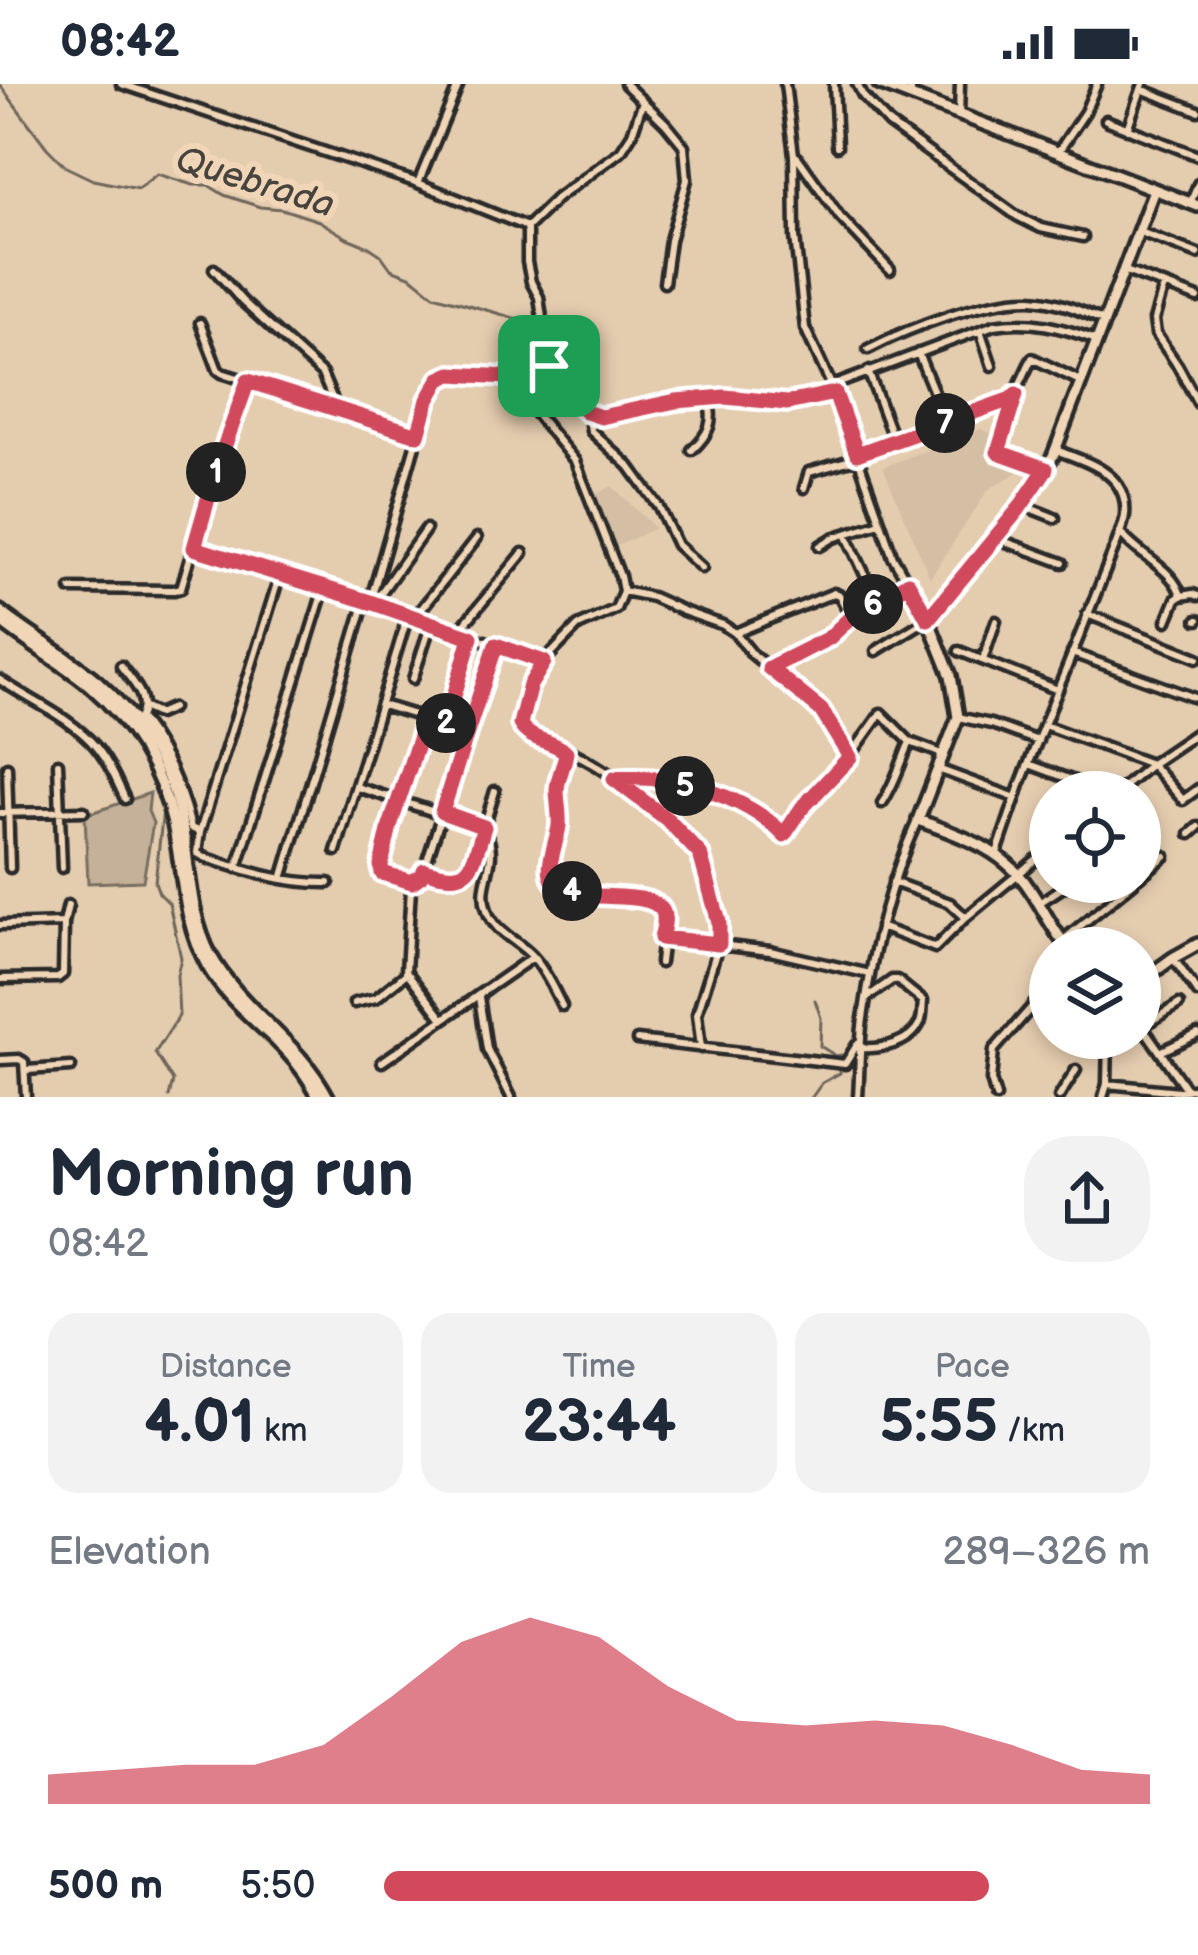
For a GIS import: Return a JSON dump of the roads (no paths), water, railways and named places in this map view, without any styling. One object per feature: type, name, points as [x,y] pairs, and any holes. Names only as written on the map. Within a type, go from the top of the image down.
[{"type":"street","points":[[121,84],[418,183],[527,226]]},
{"type":"street","points":[[418,183],[459,84]]},
{"type":"street","points":[[625,84],[685,146],[687,180],[664,283]]},
{"type":"street","points":[[784,84],[794,155],[801,308],[893,557],[928,619],[951,676],[958,716],[880,927],[866,998],[858,1097]]},
{"type":"street","points":[[834,84],[837,146]]},
{"type":"street","points":[[856,84],[889,124],[1017,216],[1083,237]]},
{"type":"street","points":[[879,84],[911,90],[959,115],[1194,205],[1198,184]]},
{"type":"street","points":[[959,115],[960,84]]},
{"type":"street","points":[[1058,152],[1097,84]]},
{"type":"street","points":[[1126,128],[1142,87],[1198,111]]},
{"type":"street","points":[[643,101],[620,152],[527,226],[530,282],[538,297],[549,366],[586,412],[615,415],[708,398],[787,403],[1005,323],[1038,322],[1097,340]]},
{"type":"street","points":[[1106,121],[1198,156]]},
{"type":"street","points":[[794,155],[840,217],[890,270]]},
{"type":"street","points":[[876,651],[928,619],[1046,469],[1154,190]]},
{"type":"street","points":[[1138,231],[1198,254]]},
{"type":"street","points":[[214,268],[242,302],[322,374],[336,407]]},
{"type":"street","points":[[1123,270],[1198,298]]},
{"type":"street","points":[[1164,286],[1154,320],[1156,334],[1198,403]]},
{"type":"street","points":[[868,349],[965,311],[1004,302],[1032,299],[1104,320]]},
{"type":"street","points":[[200,323],[218,370],[418,435]]},
{"type":"street","points":[[980,330],[992,366]]},
{"type":"street","points":[[918,352],[947,423]]},
{"type":"street","points":[[1046,469],[998,452],[1016,394],[1031,358],[1082,382]]},
{"type":"street","points":[[548,359],[530,378],[533,410],[575,461],[622,590],[616,609],[578,626],[544,662],[530,685],[520,724],[524,732],[579,755],[614,779],[668,820],[700,854],[719,922],[719,943],[698,1008],[701,1048]]},
{"type":"street","points":[[868,371],[894,442]]},
{"type":"street","points":[[282,878],[428,400],[440,379],[451,374],[530,378]]},
{"type":"street","points":[[70,589],[181,588],[248,381]]},
{"type":"street","points":[[804,488],[809,472],[1016,394]]},
{"type":"street","points":[[692,450],[710,430],[708,398]]},
{"type":"street","points":[[596,416],[590,431],[629,466],[659,507],[676,545],[702,568]]},
{"type":"street","points":[[997,853],[1125,515],[1124,500],[1113,478],[1099,466],[1057,450]]},
{"type":"street","points":[[1022,505],[1055,518]]},
{"type":"street","points":[[820,546],[880,523]]},
{"type":"street","points":[[370,602],[426,529]]},
{"type":"street","points":[[1120,532],[1179,587],[1180,596]]},
{"type":"street","points":[[845,534],[865,574]]},
{"type":"street","points":[[998,535],[1063,563]]},
{"type":"street","points":[[336,851],[412,616],[477,538]]},
{"type":"street","points":[[194,548],[544,662]]},
{"type":"street","points":[[458,632],[523,554]]},
{"type":"street","points":[[280,574],[197,850],[201,856],[267,878],[329,883]]},
{"type":"street","points":[[769,668],[829,638],[851,617],[908,583]]},
{"type":"street","points":[[237,868],[324,588]]},
{"type":"street","points":[[622,590],[652,597],[735,633],[821,710],[850,757]]},
{"type":"street","points":[[735,633],[834,593],[851,617]]},
{"type":"street","points":[[1167,621],[1176,599],[1198,596]]},
{"type":"street","points":[[0,610],[94,679],[154,737],[179,788],[190,828],[200,832]]},
{"type":"street","points":[[1088,614],[1198,658]]},
{"type":"street","points":[[983,660],[996,620]]},
{"type":"street","points":[[0,621],[89,685],[140,742],[169,807],[196,944],[224,990],[288,1053],[323,1097]]},
{"type":"street","points":[[413,679],[431,623]]},
{"type":"street","points":[[446,724],[471,637]]},
{"type":"street","points":[[443,1019],[407,973],[412,882],[424,870],[496,645]]},
{"type":"street","points":[[959,651],[1058,690]]},
{"type":"street","points":[[1072,653],[1198,699]]},
{"type":"street","points":[[121,665],[143,697],[145,708],[137,720]]},
{"type":"street","points":[[0,680],[69,723],[94,745],[125,799]]},
{"type":"street","points":[[382,705],[468,730]]},
{"type":"street","points":[[145,708],[158,714],[172,708]]},
{"type":"street","points":[[614,779],[648,779],[722,795],[750,808],[784,835],[881,713],[910,742],[945,755]]},
{"type":"street","points":[[958,716],[1038,741]]},
{"type":"street","points":[[412,882],[381,869],[426,718]]},
{"type":"street","points":[[137,720],[177,804],[204,942],[245,1003],[314,1072],[323,1097]]},
{"type":"street","points":[[1044,725],[1150,764],[1183,800],[1198,789]]},
{"type":"street","points":[[1142,771],[1198,732]]},
{"type":"street","points":[[882,803],[910,742]]},
{"type":"street","points":[[562,748],[566,757],[558,783],[554,882],[564,889],[629,897],[662,909],[660,963]]},
{"type":"street","points":[[58,763],[62,868]]},
{"type":"street","points":[[1029,764],[1048,771]]},
{"type":"street","points":[[7,766],[10,868]]},
{"type":"street","points":[[938,769],[1016,799]]},
{"type":"street","points":[[357,787],[484,827],[493,851],[485,890],[488,916],[533,957],[562,1006]]},
{"type":"street","points":[[424,870],[454,877],[467,872],[495,791]]},
{"type":"street","points":[[5,813],[84,811]]},
{"type":"street","points":[[918,820],[997,853],[1029,889]]},
{"type":"street","points":[[1190,834],[1198,827]]},
{"type":"street","points":[[1161,860],[1166,856]]},
{"type":"street","points":[[880,927],[935,948],[1029,866]]},
{"type":"street","points":[[893,882],[950,903],[965,918]]},
{"type":"street","points":[[1038,903],[1053,927]]},
{"type":"street","points":[[1085,927],[1111,903]]},
{"type":"street","points":[[0,979],[61,976],[68,905]]},
{"type":"street","points":[[0,925],[64,923]]},
{"type":"street","points":[[661,938],[770,951],[871,974]]},
{"type":"street","points":[[1161,967],[1198,944]]},
{"type":"street","points":[[382,1062],[533,957]]},
{"type":"street","points":[[1173,958],[1198,993]]},
{"type":"street","points":[[354,1003],[376,998],[407,973]]},
{"type":"street","points":[[637,1040],[845,1064],[856,1045],[879,1049],[900,1042],[918,1027],[923,1001],[895,979],[866,998]]},
{"type":"street","points":[[479,997],[487,1049],[511,1097]]},
{"type":"street","points":[[1161,1014],[1178,1004]]},
{"type":"street","points":[[996,1097],[994,1050],[1029,1010]]},
{"type":"street","points":[[1161,1052],[1198,1034]]},
{"type":"street","points":[[1161,1053],[1184,1087],[1194,1090]]},
{"type":"street","points":[[1103,1097],[1108,1059]]},
{"type":"street","points":[[0,1060],[25,1063],[26,1097]]},
{"type":"street","points":[[26,1070],[71,1067]]},
{"type":"street","points":[[1059,1097],[1076,1070]]},
{"type":"street","points":[[1107,1084],[1194,1090]]},
{"type":"waterway","name":"Quebrada","points":[[0,85],[47,148],[66,167],[93,180],[138,189],[157,174],[208,185],[260,207],[319,221],[369,247],[391,269],[412,277],[434,295],[521,320]]},
{"type":"waterway","points":[[163,810],[155,882],[169,903],[181,958],[179,1016],[155,1053],[173,1081],[169,1097]]},
{"type":"waterway","points":[[812,1097],[822,1083],[840,1073],[841,1055],[820,1046],[821,1018],[815,1000]]}]
